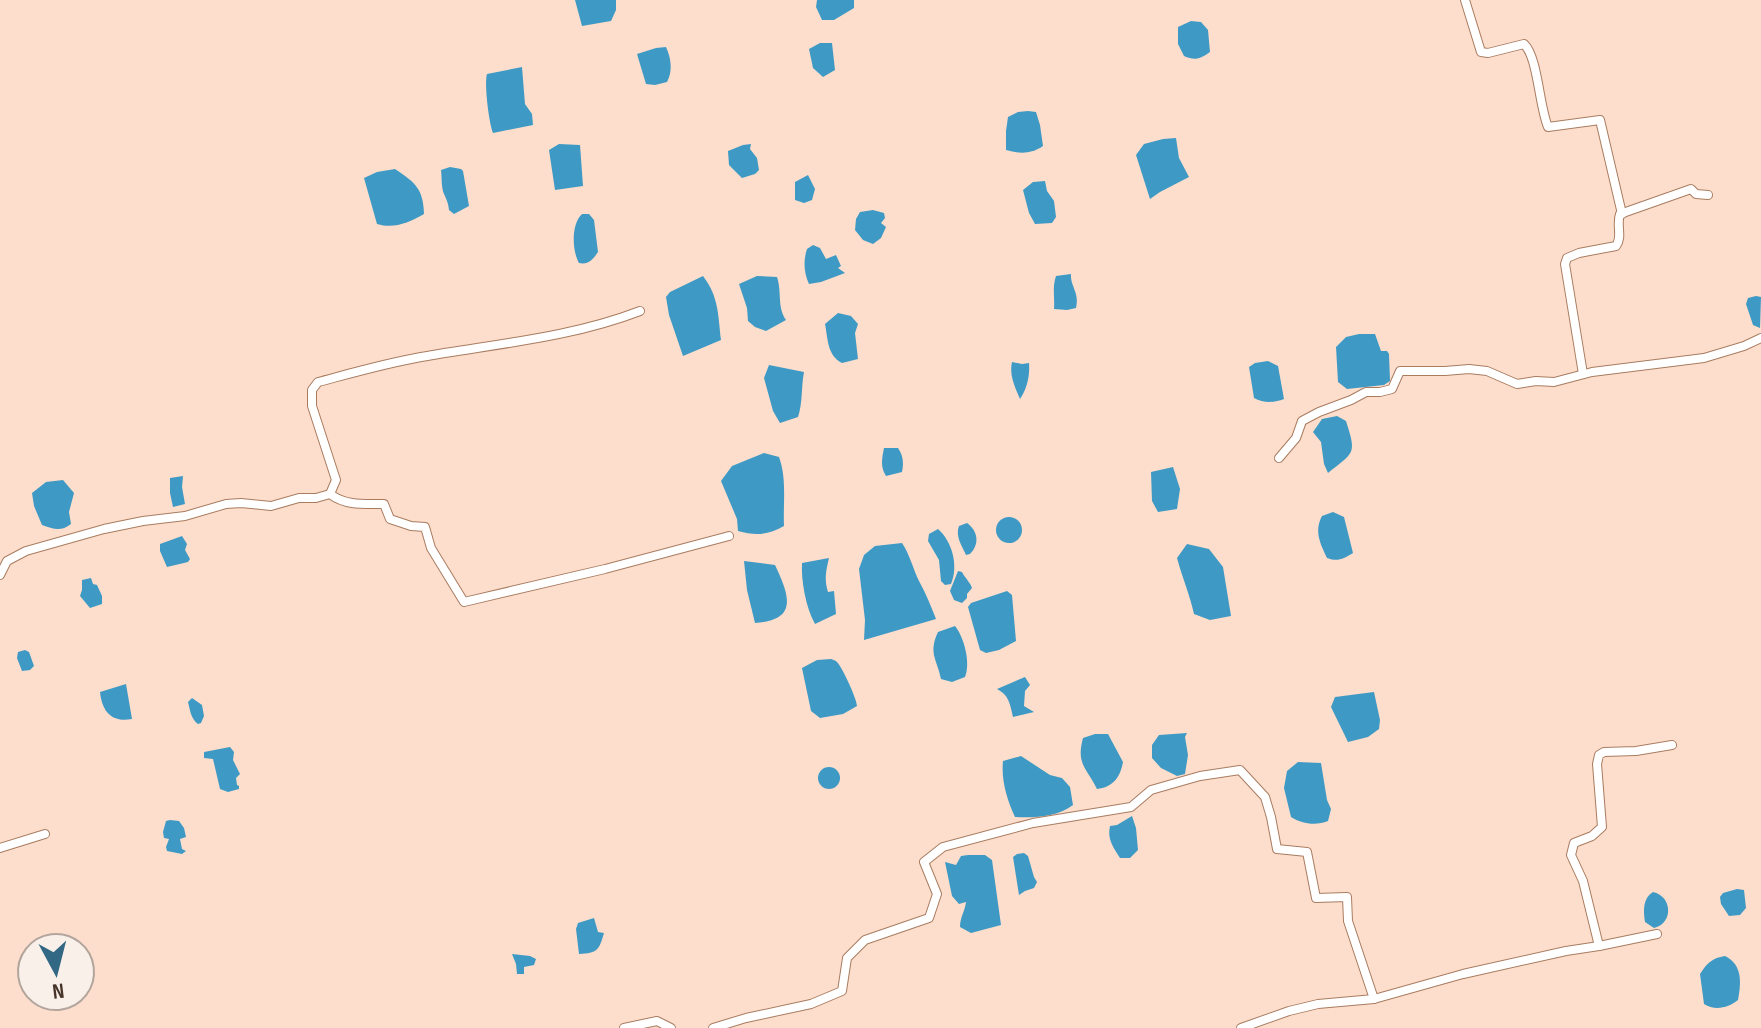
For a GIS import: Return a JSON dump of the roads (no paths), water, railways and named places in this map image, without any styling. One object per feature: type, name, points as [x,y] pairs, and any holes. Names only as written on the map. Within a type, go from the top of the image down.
[{"type":"street","points":[[1465,0],[1481,52],[1524,44],[1531,52],[1548,127],[1600,120],[1622,214]]},
{"type":"street","points":[[1583,374],[1565,264],[1567,258],[1616,246],[1619,240],[1618,219],[1622,214],[1691,189],[1696,194],[1708,195]]},
{"type":"street","points":[[330,494],[336,480],[312,406],[312,390],[318,382],[419,357],[576,330],[640,311]]},
{"type":"street","points":[[1279,458],[1296,438],[1302,421],[1366,392],[1392,389],[1400,371],[1469,369],[1487,371],[1517,384],[1554,382],[1583,374],[1687,362],[1761,338]]},
{"type":"street","points":[[330,494],[339,501],[353,504],[384,504],[390,519],[425,527],[431,548],[464,602],[729,536]]},
{"type":"street","points":[[0,575],[7,561],[26,551],[104,529],[185,516],[226,504],[271,506],[330,494]]},
{"type":"street","points":[[1599,946],[1583,881],[1571,855],[1574,843],[1592,836],[1602,827],[1599,755],[1672,745]]},
{"type":"street","points":[[713,1028],[811,1004],[842,991],[847,958],[865,940],[929,918],[937,894],[924,862],[943,847],[1033,823],[1131,807],[1151,790],[1200,776],[1240,770],[1265,797],[1277,849],[1307,852],[1316,898],[1347,897],[1348,921],[1374,999]]},
{"type":"street","points":[[0,848],[45,834]]},
{"type":"street","points":[[1241,1028],[1318,1004],[1374,999],[1463,974],[1657,934]]},
{"type":"street","points":[[624,1028],[657,1021],[671,1028]]},
{"type":"water","points":[[575,0],[616,0],[616,10],[611,21],[582,26]]},
{"type":"water","points":[[817,0],[854,0],[854,8],[834,20],[822,20],[816,7]]},
{"type":"water","points":[[1191,21],[1201,22],[1208,30],[1210,52],[1197,58],[1184,56],[1178,44],[1178,27]]},
{"type":"water","points":[[820,43],[832,43],[835,70],[823,77],[813,68],[809,49]]},
{"type":"water","points":[[666,47],[671,64],[667,82],[646,84],[637,54]]},
{"type":"water","points":[[522,67],[525,104],[532,114],[533,125],[493,133],[487,104],[487,74]]},
{"type":"water","points":[[1036,112],[1043,146],[1025,152],[1006,150],[1008,117]]},
{"type":"water","points":[[1176,138],[1179,158],[1189,177],[1150,199],[1136,155],[1144,144]]},
{"type":"water","points":[[559,144],[580,145],[583,186],[555,190],[549,150]]},
{"type":"water","points":[[751,144],[750,149],[757,158],[759,170],[742,178],[729,165],[728,151]]},
{"type":"water","points":[[450,167],[463,171],[469,206],[454,214],[449,210],[442,185],[441,170]]},
{"type":"water","points":[[395,169],[417,187],[424,214],[401,224],[377,224],[364,178]]},
{"type":"water","points":[[808,175],[815,189],[812,200],[804,203],[795,200],[795,182]]},
{"type":"water","points":[[1045,181],[1054,201],[1056,217],[1052,223],[1035,224],[1023,190],[1033,182]]},
{"type":"water","points":[[873,210],[884,213],[881,223],[886,227],[881,238],[873,244],[863,240],[855,230],[860,212]]},
{"type":"water","points":[[589,214],[594,220],[598,252],[590,261],[579,263],[574,238],[578,218]]},
{"type":"water","points":[[813,245],[820,248],[826,259],[836,255],[841,266],[838,268],[845,273],[809,284],[805,258],[807,249]]},
{"type":"water","points":[[1071,274],[1077,298],[1076,308],[1054,309],[1056,276]]},
{"type":"water","points":[[703,276],[715,299],[721,340],[683,356],[666,297]]},
{"type":"water","points":[[757,276],[777,277],[786,320],[766,331],[748,321],[739,284]]},
{"type":"water","points":[[1761,297],[1760,328],[1753,325],[1746,304],[1748,298]]},
{"type":"water","points":[[838,313],[851,316],[858,324],[855,333],[858,359],[842,363],[831,351],[825,324]]},
{"type":"water","points":[[1375,334],[1381,351],[1389,354],[1390,381],[1384,385],[1347,389],[1338,382],[1336,347],[1346,337]]},
{"type":"water","points":[[1268,361],[1278,366],[1284,399],[1269,402],[1254,398],[1249,367]]},
{"type":"water","points":[[1012,362],[1029,363],[1028,382],[1020,399],[1012,376]]},
{"type":"water","points":[[769,365],[804,372],[798,417],[780,423],[773,411],[764,378]]},
{"type":"water","points":[[1337,416],[1346,421],[1352,447],[1348,456],[1328,473],[1321,442],[1313,432],[1322,419]]},
{"type":"water","points":[[884,448],[898,448],[903,459],[902,472],[886,476],[882,466]]},
{"type":"water","points":[[764,453],[779,457],[784,482],[784,526],[762,534],[738,531],[737,519],[721,481],[732,466]]},
{"type":"water","points":[[1173,467],[1180,489],[1177,509],[1158,512],[1152,501],[1151,472]]},
{"type":"water","points":[[183,476],[185,504],[173,507],[170,478]]},
{"type":"water","points":[[63,480],[74,493],[69,512],[71,524],[53,529],[42,525],[32,493],[46,482]]},
{"type":"water","points":[[1333,512],[1344,517],[1353,553],[1337,560],[1327,558],[1318,532],[1322,516]]},
{"type":"water","points":[[1009,517],[1018,521],[1022,530],[1018,539],[1009,543],[1000,539],[996,530],[1000,521]]},
{"type":"water","points":[[967,523],[974,530],[976,542],[970,554],[966,555],[958,533],[959,526]]},
{"type":"water","points":[[938,529],[953,554],[951,584],[945,585],[941,581],[939,560],[928,541],[929,534]]},
{"type":"water","points":[[182,536],[190,559],[167,567],[160,544]]},
{"type":"water","points":[[902,543],[936,619],[864,640],[865,620],[859,569],[864,555],[875,546]]},
{"type":"water","points":[[1187,544],[1209,549],[1223,567],[1231,616],[1210,620],[1194,614],[1177,558]]},
{"type":"water","points":[[829,558],[826,583],[828,592],[834,591],[836,614],[815,624],[805,594],[802,563]]},
{"type":"water","points":[[744,561],[775,565],[784,586],[787,604],[779,617],[755,623]]},
{"type":"water","points":[[958,571],[962,572],[972,588],[962,603],[954,600],[950,591]]},
{"type":"water","points":[[91,578],[102,596],[102,604],[90,608],[80,596],[82,580]]},
{"type":"water","points":[[1007,591],[1012,595],[1016,641],[986,653],[980,650],[968,607],[971,603]]},
{"type":"water","points":[[955,626],[964,643],[967,671],[965,677],[952,682],[941,679],[934,645],[938,632]]},
{"type":"water","points":[[18,652],[29,652],[34,666],[22,671],[17,658]]},
{"type":"water","points":[[831,659],[842,670],[857,706],[843,714],[820,718],[811,711],[802,668],[817,660]]},
{"type":"water","points":[[1025,677],[1030,685],[1025,691],[1024,706],[1034,712],[1013,717],[1007,697],[997,689]]},
{"type":"water","points":[[126,684],[132,719],[125,720],[113,717],[105,710],[100,692]]},
{"type":"water","points":[[1374,692],[1379,729],[1368,737],[1348,742],[1331,707],[1335,697]]},
{"type":"water","points":[[192,698],[202,705],[204,716],[198,724],[192,717],[188,702]]},
{"type":"water","points":[[1187,733],[1185,774],[1177,776],[1161,768],[1152,758],[1152,745],[1159,735]]},
{"type":"water","points":[[1108,734],[1123,762],[1115,781],[1097,789],[1083,765],[1081,754],[1083,738]]},
{"type":"water","points":[[230,747],[240,774],[236,778],[239,789],[228,792],[220,789],[213,759],[204,758],[204,752]]},
{"type":"water","points":[[1021,756],[1050,775],[1062,778],[1070,787],[1073,805],[1053,814],[1015,817],[1005,790],[1003,761]]},
{"type":"water","points":[[1298,762],[1321,763],[1331,809],[1328,821],[1309,824],[1291,817],[1284,788],[1287,771]]},
{"type":"water","points":[[829,767],[837,770],[840,778],[837,786],[829,789],[821,786],[818,778],[821,770]]},
{"type":"water","points":[[1132,816],[1138,850],[1130,858],[1120,858],[1110,839],[1110,826]]},
{"type":"water","points":[[166,821],[179,821],[184,828],[186,837],[180,839],[182,849],[186,851],[182,854],[167,851],[169,839],[164,838],[163,832]]},
{"type":"water","points":[[1024,853],[1028,856],[1037,882],[1034,888],[1019,895],[1013,857]]},
{"type":"water","points":[[985,855],[992,860],[1001,925],[971,933],[960,927],[966,902],[959,904],[952,896],[945,862],[956,865],[961,856]]},
{"type":"water","points":[[1737,889],[1744,890],[1746,908],[1740,915],[1729,916],[1720,897]]},
{"type":"water","points":[[1653,892],[1664,899],[1668,910],[1665,921],[1654,928],[1645,922],[1644,913],[1646,901]]},
{"type":"water","points":[[594,918],[598,932],[604,933],[601,943],[597,950],[579,954],[578,923]]},
{"type":"water","points":[[512,954],[536,959],[534,965],[524,967],[524,974],[517,974]]},
{"type":"water","points":[[1725,956],[1738,969],[1738,1000],[1717,1008],[1704,1004],[1700,974],[1710,962]]}]
